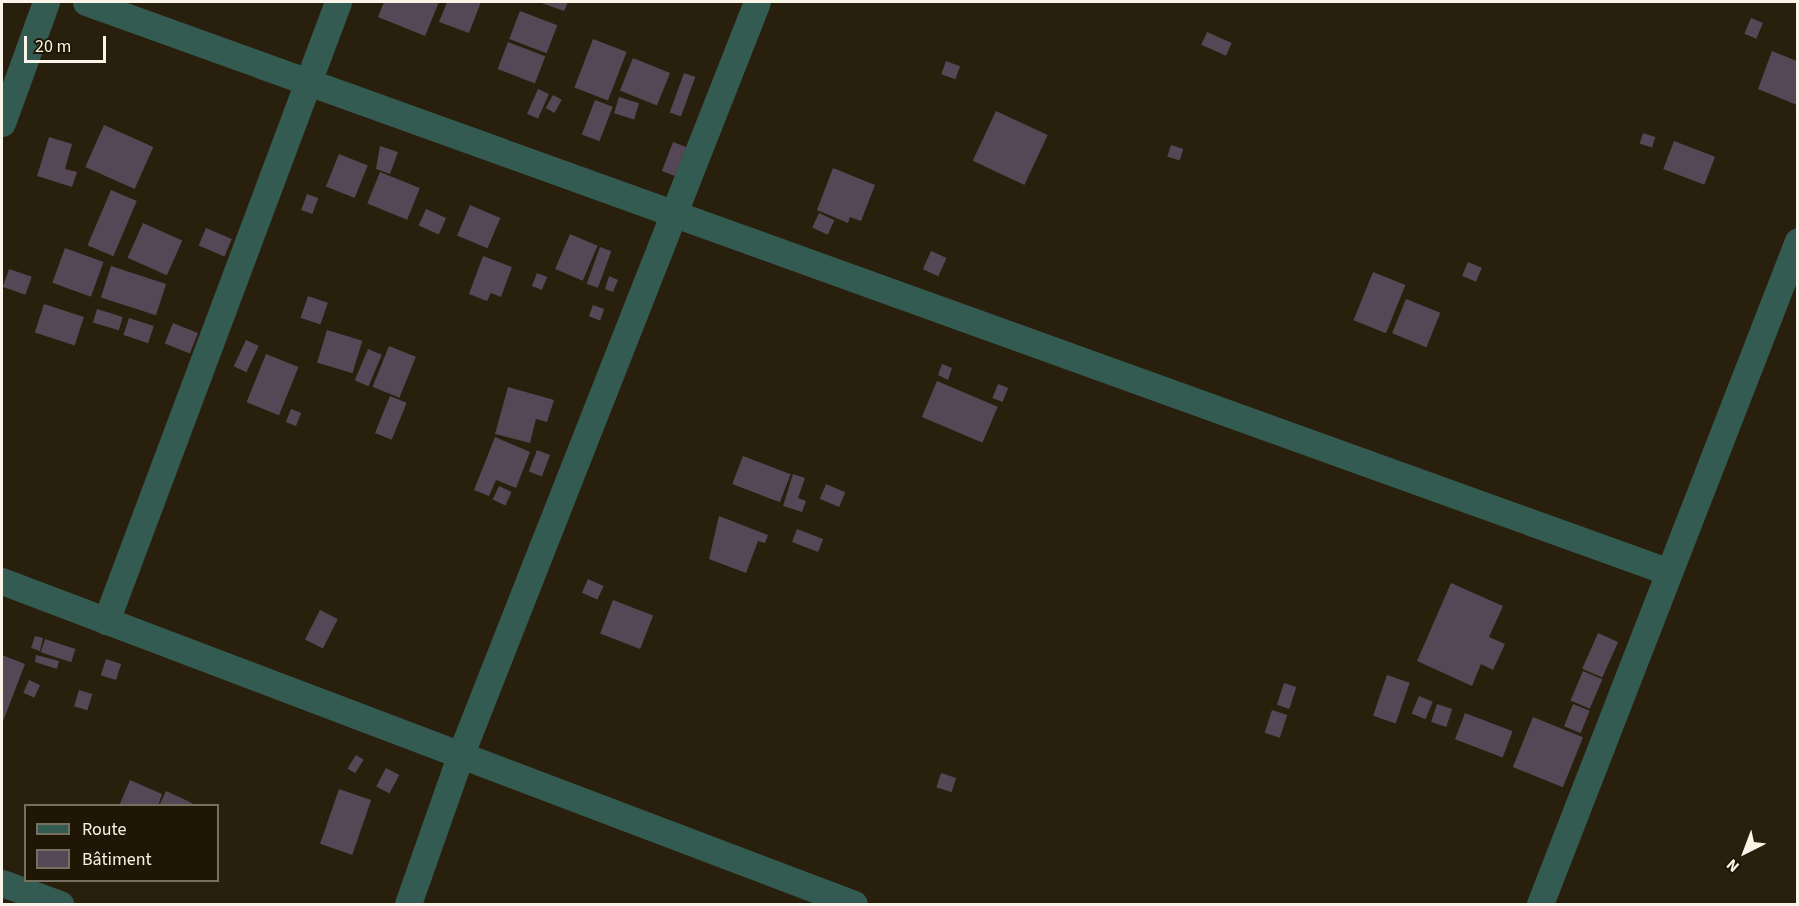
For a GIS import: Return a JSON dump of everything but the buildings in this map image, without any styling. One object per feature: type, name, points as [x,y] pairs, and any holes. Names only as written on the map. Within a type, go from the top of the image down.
[{"type":"street","points":[[2,123],[46,2]]},
{"type":"street","points":[[86,2],[1669,572]]},
{"type":"street","points":[[106,621],[338,2]]},
{"type":"street","points":[[408,904],[460,756],[757,2]]},
{"type":"street","points":[[1540,904],[1797,241]]},
{"type":"street","points":[[2,581],[854,904]]},
{"type":"street","points":[[2,883],[60,904]]}]
